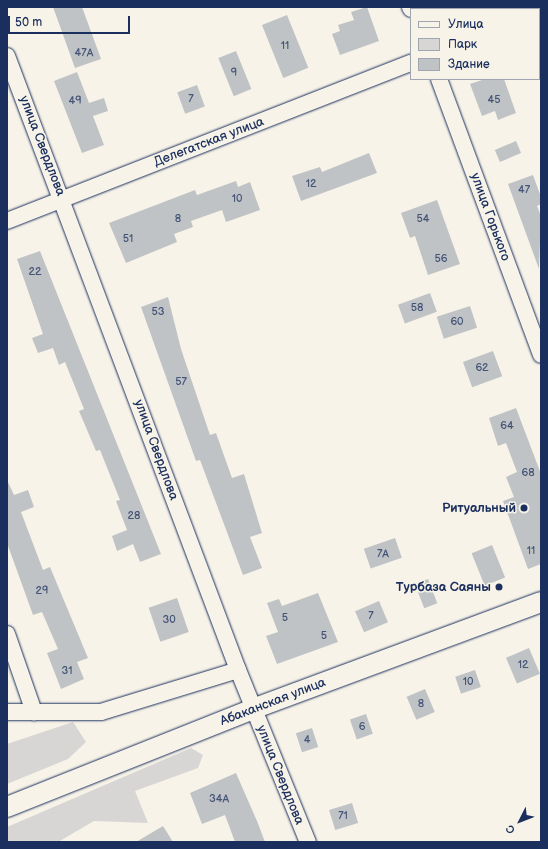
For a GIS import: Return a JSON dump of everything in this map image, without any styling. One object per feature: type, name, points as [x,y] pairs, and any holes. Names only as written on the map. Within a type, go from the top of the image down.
[{"type":"main road","name":"Абаканская улица","points":[[7,807],[253,709],[541,602]]},
{"type":"street","name":"улица Свердлова","points":[[7,56],[238,670],[308,842]]},
{"type":"street","name":"Делегатская улица","points":[[7,221],[410,64]]},
{"type":"street","name":"улица Горького","points":[[439,80],[541,355]]},
{"type":"street","points":[[7,634],[34,712]]},
{"type":"street","points":[[7,712],[101,712],[238,670]]},
{"type":"green space","points":[[73,722],[86,742],[68,759],[7,784],[7,744]]},
{"type":"green space","points":[[191,748],[203,755],[198,768],[135,791],[148,823],[94,821],[58,842],[7,842],[7,827]]},
{"type":"building","points":[[53,7],[82,7],[101,59],[75,68]]},
{"type":"building","points":[[367,7],[379,41],[340,55],[332,34],[340,31],[338,25],[354,20],[351,12]]},
{"type":"building","points":[[287,15],[308,68],[283,78],[262,25]]},
{"type":"building","points":[[236,51],[251,89],[234,96],[218,58]]},
{"type":"building","points":[[77,72],[89,103],[104,98],[108,111],[93,116],[104,145],[82,153],[54,81]]},
{"type":"building","points":[[482,80],[504,80],[516,113],[498,120],[495,111],[482,116],[470,84]]},
{"type":"building","points":[[197,85],[205,107],[185,114],[177,92]]},
{"type":"building","points":[[516,141],[521,153],[500,162],[495,150]]},
{"type":"building","points":[[369,153],[377,173],[301,201],[292,176],[320,167],[322,172]]},
{"type":"building","points":[[533,175],[541,197],[541,204],[537,206],[541,216],[539,269],[508,184]]},
{"type":"building","points":[[236,181],[238,187],[250,182],[260,210],[226,222],[222,210],[191,221],[193,227],[174,234],[177,242],[126,263],[109,223],[195,190],[197,195]]},
{"type":"building","points":[[437,200],[460,264],[428,275],[415,236],[410,238],[401,213]]},
{"type":"building","points":[[40,251],[161,554],[140,562],[133,544],[117,551],[112,536],[127,530],[116,501],[120,500],[100,450],[96,451],[79,411],[84,409],[65,362],[59,365],[53,348],[38,353],[32,338],[43,334],[17,259]]},
{"type":"building","points":[[430,293],[437,312],[405,323],[398,305]]},
{"type":"building","points":[[168,297],[181,349],[210,435],[216,433],[232,478],[244,474],[262,533],[250,537],[262,568],[243,575],[200,460],[196,461],[141,307]]},
{"type":"building","points":[[470,306],[477,328],[444,339],[437,317]]},
{"type":"building","points":[[493,351],[502,376],[472,387],[463,362]]},
{"type":"building","points":[[516,408],[541,474],[541,564],[528,569],[503,501],[514,497],[506,477],[517,472],[506,443],[498,446],[489,418]]},
{"type":"building","points":[[7,480],[14,495],[28,490],[34,507],[21,512],[43,570],[50,567],[88,658],[77,662],[84,679],[61,689],[47,653],[58,649],[42,612],[33,615],[7,543]]},
{"type":"building","points":[[395,538],[402,558],[371,569],[364,549]]},
{"type":"building","points":[[492,545],[505,577],[485,586],[472,553]]},
{"type":"building","points":[[428,579],[437,603],[424,608],[415,584]]},
{"type":"building","points":[[318,593],[338,642],[277,664],[266,636],[278,632],[267,603],[279,599],[282,606]]},
{"type":"building","points":[[177,598],[189,632],[160,642],[149,608]]},
{"type":"building","points":[[379,601],[388,622],[364,632],[355,611]]},
{"type":"building","points":[[529,648],[540,674],[517,684],[506,658]]},
{"type":"building","points":[[475,670],[481,687],[461,694],[455,677]]},
{"type":"building","points":[[425,689],[435,712],[416,720],[407,697]]},
{"type":"building","points":[[366,714],[373,734],[357,739],[350,720]]},
{"type":"building","points":[[312,728],[318,747],[302,752],[296,733]]},
{"type":"building","points":[[236,773],[265,842],[235,842],[225,815],[202,824],[190,793]]},
{"type":"building","points":[[352,803],[358,823],[335,830],[329,810]]},
{"type":"building","points":[[163,826],[173,842],[136,842]]},
{"type":"place","name":"Ритуальный","points":[[524,508]]},
{"type":"place","name":"Турбаза Саяны","points":[[499,587]]}]
